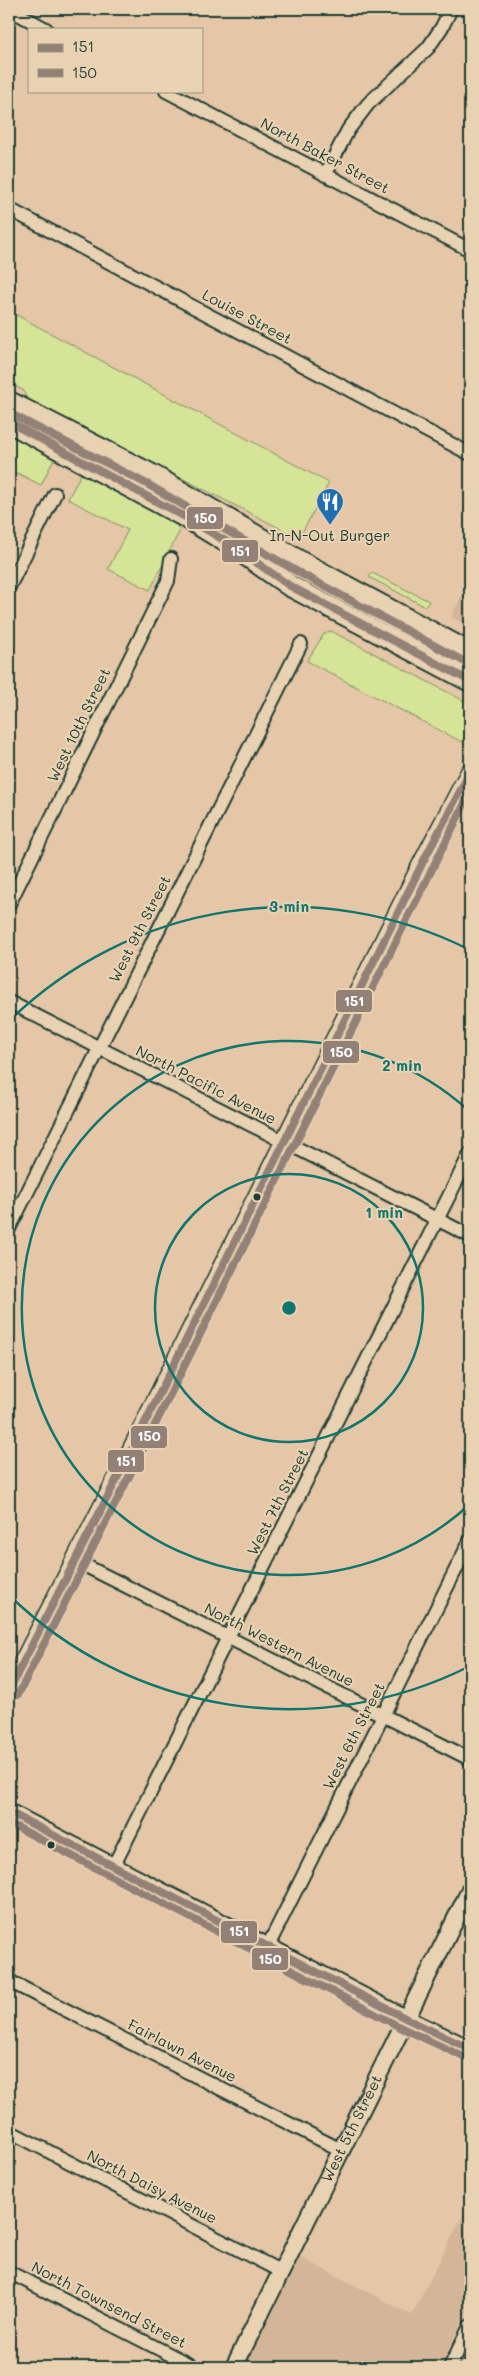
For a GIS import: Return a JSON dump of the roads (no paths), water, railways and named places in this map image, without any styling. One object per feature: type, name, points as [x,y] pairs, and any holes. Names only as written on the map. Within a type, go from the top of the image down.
[{"type":"main road","points":[[9,402],[152,476],[301,562],[470,653]]},
{"type":"main road","points":[[9,422],[189,520],[230,544],[290,586],[470,681]]},
{"type":"main road","points":[[9,1690],[131,1451],[470,772]]},
{"type":"street","points":[[9,9],[44,28]]},
{"type":"street","points":[[325,174],[353,123],[368,104],[428,48],[451,9]]},
{"type":"street","name":"North Baker Street","points":[[168,92],[470,250]]},
{"type":"street","name":"Louise Street","points":[[9,209],[470,454]]},
{"type":"street","points":[[9,587],[55,494]]},
{"type":"street","name":"West 10th Street","points":[[9,904],[168,580],[171,559]]},
{"type":"street","name":"West 9th Street","points":[[9,1229],[301,644]]},
{"type":"street","name":"North Pacific Avenue","points":[[9,1002],[470,1236]]},
{"type":"street","name":"West 7th Street","points":[[114,1865],[470,1154]]},
{"type":"street","name":"West 6th Street","points":[[268,1946],[470,1541]]},
{"type":"street","name":"North Western Avenue","points":[[74,1560],[470,1759]]},
{"type":"street","points":[[9,1812],[407,2019],[470,2049]]},
{"type":"street","name":"West 5th Street","points":[[234,2367],[470,1890]]},
{"type":"street","name":"Fairlawn Avenue","points":[[9,1981],[341,2150]]},
{"type":"street","name":"North Daisy Avenue","points":[[9,2131],[280,2271]]},
{"type":"street","name":"North Townsend Street","points":[[9,2272],[194,2367]]},
{"type":"street","points":[[450,2367],[467,2341],[470,2326]]},
{"type":"place","name":"In-N-Out Burger","points":[[330,526]]}]
